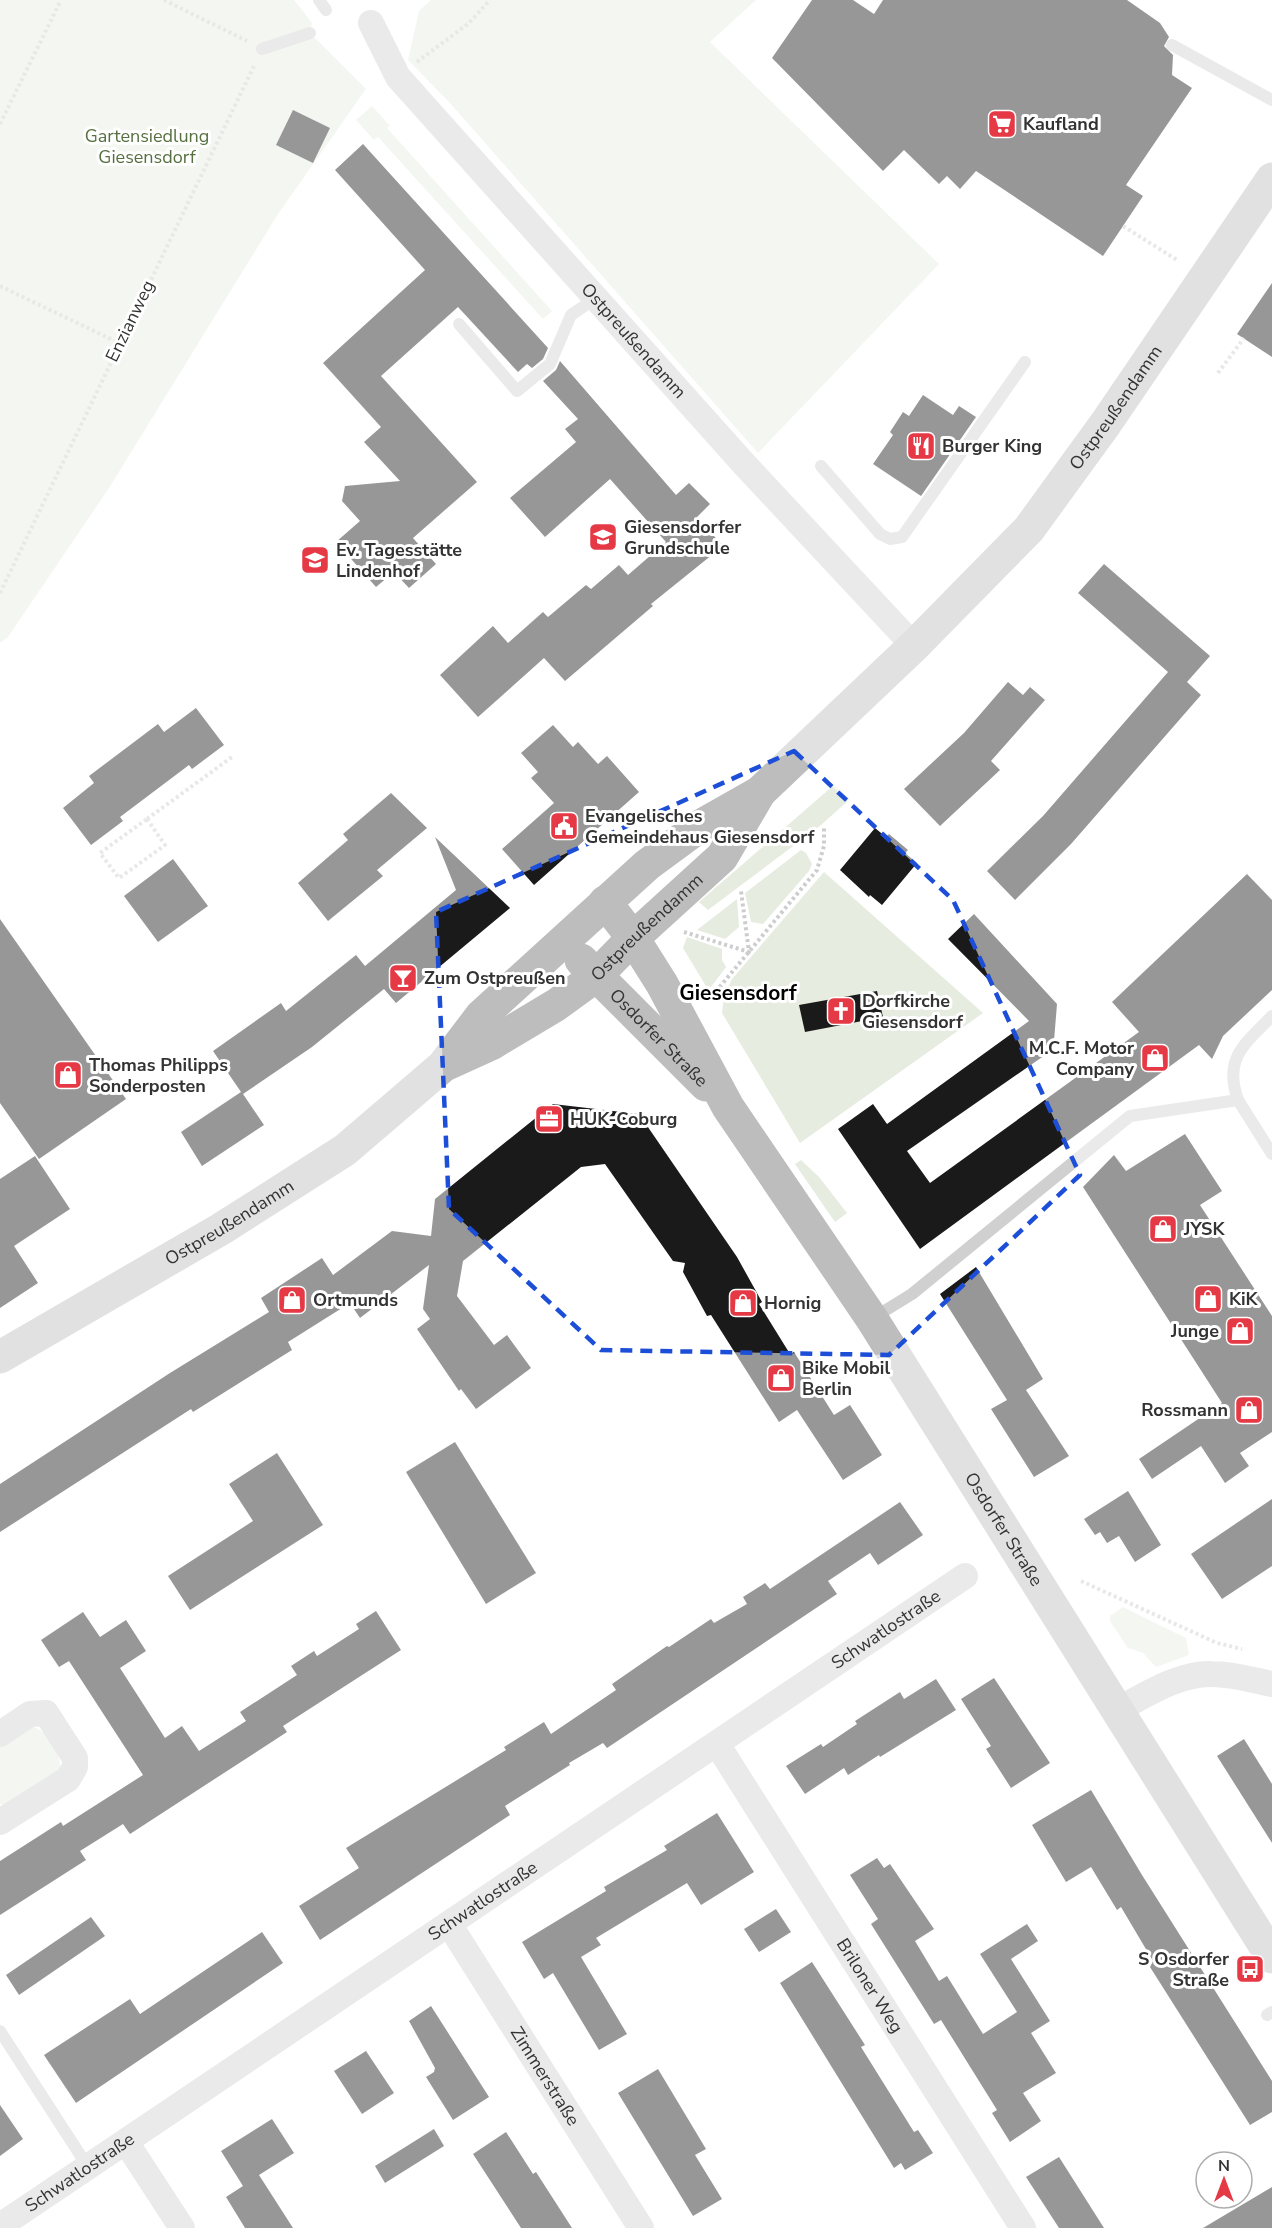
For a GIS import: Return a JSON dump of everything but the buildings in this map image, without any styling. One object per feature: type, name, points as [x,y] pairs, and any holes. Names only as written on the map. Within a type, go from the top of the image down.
[{"type":"main road","name":"Ostpreußendamm","points":[[0,1357],[309,1175],[382,1121],[443,1066],[481,1016],[647,865],[700,826],[760,792],[914,646],[1029,529],[1272,179]]},
{"type":"main road","name":"Ostpreußendamm","points":[[443,1066],[491,1044],[556,1005],[596,976],[633,938],[722,857],[760,792]]},
{"type":"main road","name":"Osdorfer Straße","points":[[605,902],[633,938],[662,984],[728,1107],[872,1319],[1272,1957]]},
{"type":"main road","name":"Osdorfer Straße","points":[[564,942],[728,1107]]},
{"type":"street","name":"Ostpreußendamm","points":[[371,23],[398,77],[744,464],[914,646]]},
{"type":"street","name":"Schwatlostraße","points":[[0,2226],[965,1576]]},
{"type":"street","points":[[1117,1710],[1172,1682],[1201,1674],[1223,1675],[1272,1684]]},
{"type":"street","points":[[0,1734],[30,1714],[46,1713],[75,1758],[75,1767],[68,1779],[0,1822]]},
{"type":"street","name":"Briloner Weg","points":[[717,1744],[1023,2228]]},
{"type":"street","name":"Zimmerstraße","points":[[448,1924],[641,2228]]},
{"type":"street","points":[[126,2142],[182,2228]]},
{"type":"lane","points":[[262,49],[310,33]]},
{"type":"lane","points":[[1172,45],[1272,100]]},
{"type":"lane","points":[[459,324],[517,391],[550,364],[571,315],[596,297]]},
{"type":"lane","points":[[821,466],[880,534],[890,539],[902,537],[1025,363]]},
{"type":"lane","points":[[1272,1016],[1235,1059],[1231,1080],[1239,1100],[1272,1154]]},
{"type":"lane","points":[[872,1319],[912,1293],[1130,1116],[1239,1100]]},
{"type":"lane","points":[[0,2031],[88,2167]]},
{"type":"path","points":[[0,124],[61,0]]},
{"type":"path","points":[[164,0],[262,49]]},
{"type":"path","points":[[398,77],[469,23],[490,0]]},
{"type":"path","name":"Enzianweg","points":[[0,594],[262,49]]},
{"type":"path","points":[[1123,226],[1177,260]]},
{"type":"path","points":[[0,286],[119,343]]},
{"type":"path","points":[[1218,373],[1244,338]]},
{"type":"path","points":[[147,819],[165,845],[119,878],[100,853],[232,757]]},
{"type":"path","points":[[708,1000],[817,870],[824,846],[824,828]]},
{"type":"path","points":[[741,891],[749,952]]},
{"type":"path","points":[[684,932],[749,952]]},
{"type":"path","points":[[1081,1581],[1217,1643],[1250,1651]]},
{"type":"highlighted area","points":[[794,751],[953,900],[1080,1175],[889,1355],[601,1350],[449,1209],[436,912]]},
{"type":"green space","name":"Gartensiedlung Giesensdorf","points":[[0,0],[294,0],[312,23],[310,33],[366,89],[278,214],[109,488],[8,637],[0,643]]},
{"type":"green space","points":[[431,0],[756,0],[710,42],[939,264],[758,453],[450,103],[408,60],[419,11]]},
{"type":"green space","points":[[372,106],[390,126],[387,128],[552,311],[543,319],[378,137],[374,140],[356,120]]},
{"type":"green space","points":[[834,785],[850,799],[821,825],[708,910],[699,902]]},
{"type":"green space","points":[[801,850],[806,853],[812,864],[809,871],[763,924],[751,922],[745,893]]},
{"type":"green space","points":[[824,872],[983,1013],[800,1143],[722,1013],[724,996],[732,979]]},
{"type":"green space","points":[[737,899],[739,927],[725,939],[697,930]]},
{"type":"green space","points":[[687,937],[722,949],[722,960],[726,967],[711,987],[706,986],[683,948]]},
{"type":"green space","points":[[801,1160],[819,1177],[847,1213],[835,1222],[795,1164]]},
{"type":"green space","points":[[1123,1607],[1186,1638],[1189,1655],[1156,1667],[1143,1653],[1128,1648],[1110,1621],[1110,1616]]},
{"type":"green space","points":[[31,1726],[44,1733],[54,1745],[59,1760],[60,1775],[9,1807],[0,1804],[0,1742]]},
{"type":"place","name":"Kaufland","points":[[1002,124]]},
{"type":"place","name":"Burger King","points":[[921,446]]},
{"type":"place","name":"Giesensdorfer Grundschule","points":[[603,537]]},
{"type":"place","name":"Ev. Tagesstätte Lindenhof","points":[[315,560]]},
{"type":"place","name":"Evangelisches Gemeindehaus Giesensdorf","points":[[564,826]]},
{"type":"place","name":"Zum Ostpreußen","points":[[403,978]]},
{"type":"place","name":"Dorfkirche Giesensdorf","points":[[841,1011]]},
{"type":"place","name":"M.C.F. Motor Company","points":[[1155,1058]]},
{"type":"place","name":"Thomas Philipps Sonderposten","points":[[68,1075]]},
{"type":"place","name":"HUK-Coburg","points":[[549,1119]]},
{"type":"place","name":"JYSK","points":[[1163,1229]]},
{"type":"place","name":"KiK","points":[[1208,1299]]},
{"type":"place","name":"Ortmunds","points":[[292,1300]]},
{"type":"place","name":"Hornig","points":[[743,1303]]},
{"type":"place","name":"Junge","points":[[1240,1331]]},
{"type":"place","name":"Bike Mobil Berlin","points":[[781,1378]]},
{"type":"place","name":"Rossmann","points":[[1249,1410]]},
{"type":"place","name":"S Osdorfer Straße","points":[[1250,1969]]},
{"type":"district","name":"Giesensdorf","points":[[738,993]]}]
